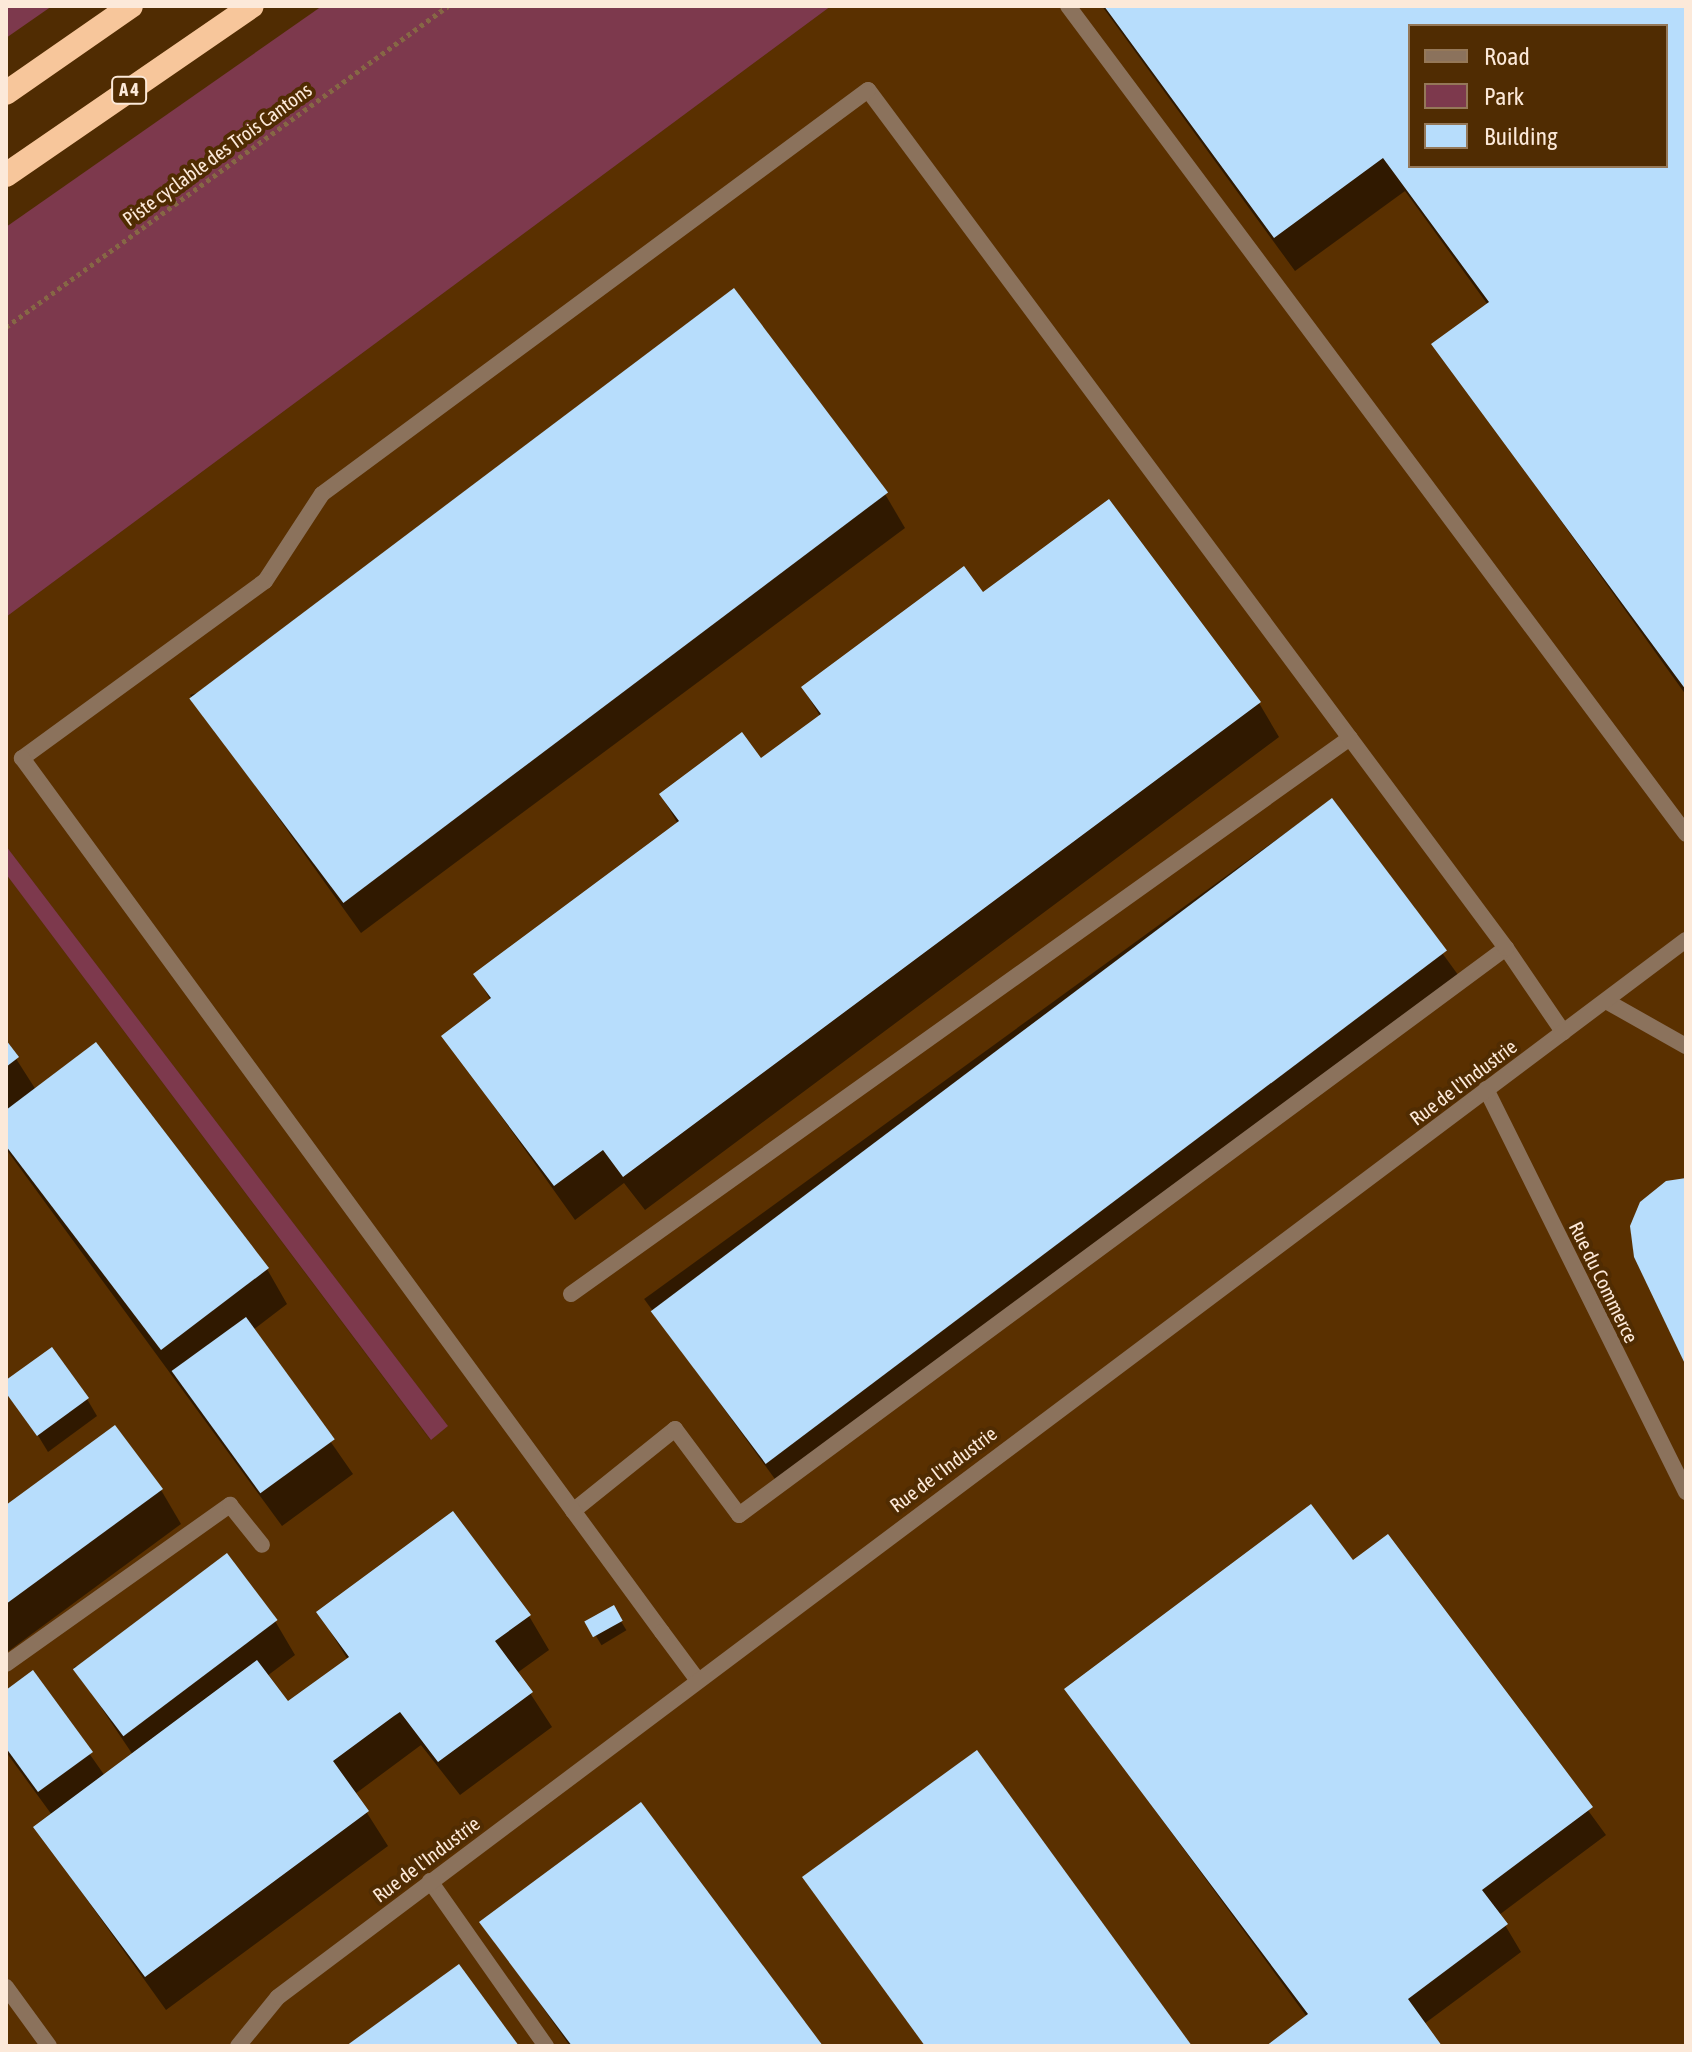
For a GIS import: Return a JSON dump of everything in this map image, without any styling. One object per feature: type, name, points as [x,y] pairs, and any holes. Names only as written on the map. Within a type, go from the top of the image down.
[{"type":"highway","points":[[6,93],[131,6]]},
{"type":"highway","name":"A 4","points":[[6,175],[252,6]]},
{"type":"street","points":[[1068,6],[1686,834]]},
{"type":"street","points":[[696,1678],[22,758],[265,581],[322,494],[868,90],[1506,948],[1563,1032]]},
{"type":"street","points":[[571,1294],[1350,738]]},
{"type":"street","name":"Rue de l'Industrie","points":[[238,2046],[278,1997],[696,1678],[1686,940]]},
{"type":"street","points":[[573,1511],[675,1429],[739,1515],[1506,948]]},
{"type":"street","points":[[1606,1001],[1686,1046]]},
{"type":"street","name":"Rue du Commerce","points":[[1486,1089],[1686,1492]]},
{"type":"street","points":[[6,1664],[230,1505],[262,1545]]},
{"type":"street","points":[[430,1881],[546,2046]]},
{"type":"street","points":[[6,1987],[49,2046]]},
{"type":"path","name":"Piste cyclable des Trois Cantons","points":[[6,327],[448,6]]},
{"type":"shaded area","points":[[831,6],[1686,6],[1686,2046],[6,2046],[6,874],[430,1440],[448,1426],[6,846],[6,617]]},
{"type":"green space","points":[[6,6],[52,6],[6,38]]},
{"type":"green space","points":[[322,6],[831,6],[6,617],[6,227]]},
{"type":"green space","points":[[6,846],[448,1426],[431,1440],[6,874]]},
{"type":"building","points":[[1104,6],[1686,6],[1686,690],[1431,344],[1489,302],[1383,158],[1274,238]]},
{"type":"building","points":[[734,288],[888,492],[343,903],[189,698]]},
{"type":"building","points":[[1109,499],[1261,702],[623,1177],[603,1150],[554,1186],[441,1036],[491,998],[473,974],[679,821],[659,794],[742,732],[761,758],[821,714],[801,687],[964,566],[983,592]]},
{"type":"building","points":[[1332,798],[1447,951],[766,1464],[651,1311]]},
{"type":"building","points":[[6,1040],[19,1057],[6,1067]]},
{"type":"building","points":[[96,1042],[269,1268],[161,1350],[6,1146],[6,1110]]},
{"type":"building","points":[[1686,1178],[1686,1366],[1634,1257],[1630,1226],[1640,1202],[1666,1181]]},
{"type":"building","points":[[246,1317],[335,1439],[260,1493],[172,1371]]},
{"type":"building","points":[[52,1347],[89,1398],[37,1436],[6,1393],[6,1380]]},
{"type":"building","points":[[115,1425],[163,1489],[6,1604],[6,1505]]},
{"type":"building","points":[[1311,1504],[1353,1560],[1388,1534],[1593,1807],[1482,1890],[1508,1924],[1408,1999],[1442,2046],[1266,2046],[1308,2014],[1064,1689]]},
{"type":"building","points":[[453,1511],[531,1615],[495,1641],[533,1692],[438,1762],[400,1712],[394,1716],[333,1761],[369,1811],[145,1977],[33,1827],[257,1660],[288,1701],[349,1657],[316,1612]]},
{"type":"building","points":[[227,1553],[278,1620],[123,1736],[73,1669]]},
{"type":"building","points":[[614,1605],[623,1621],[593,1637],[584,1621]]},
{"type":"building","points":[[33,1670],[93,1752],[38,1792],[6,1748],[6,1690]]},
{"type":"building","points":[[977,1750],[1192,2046],[925,2046],[802,1877]]},
{"type":"building","points":[[641,1802],[823,2046],[572,2046],[479,1922]]},
{"type":"building","points":[[459,1964],[519,2046],[346,2046]]}]
